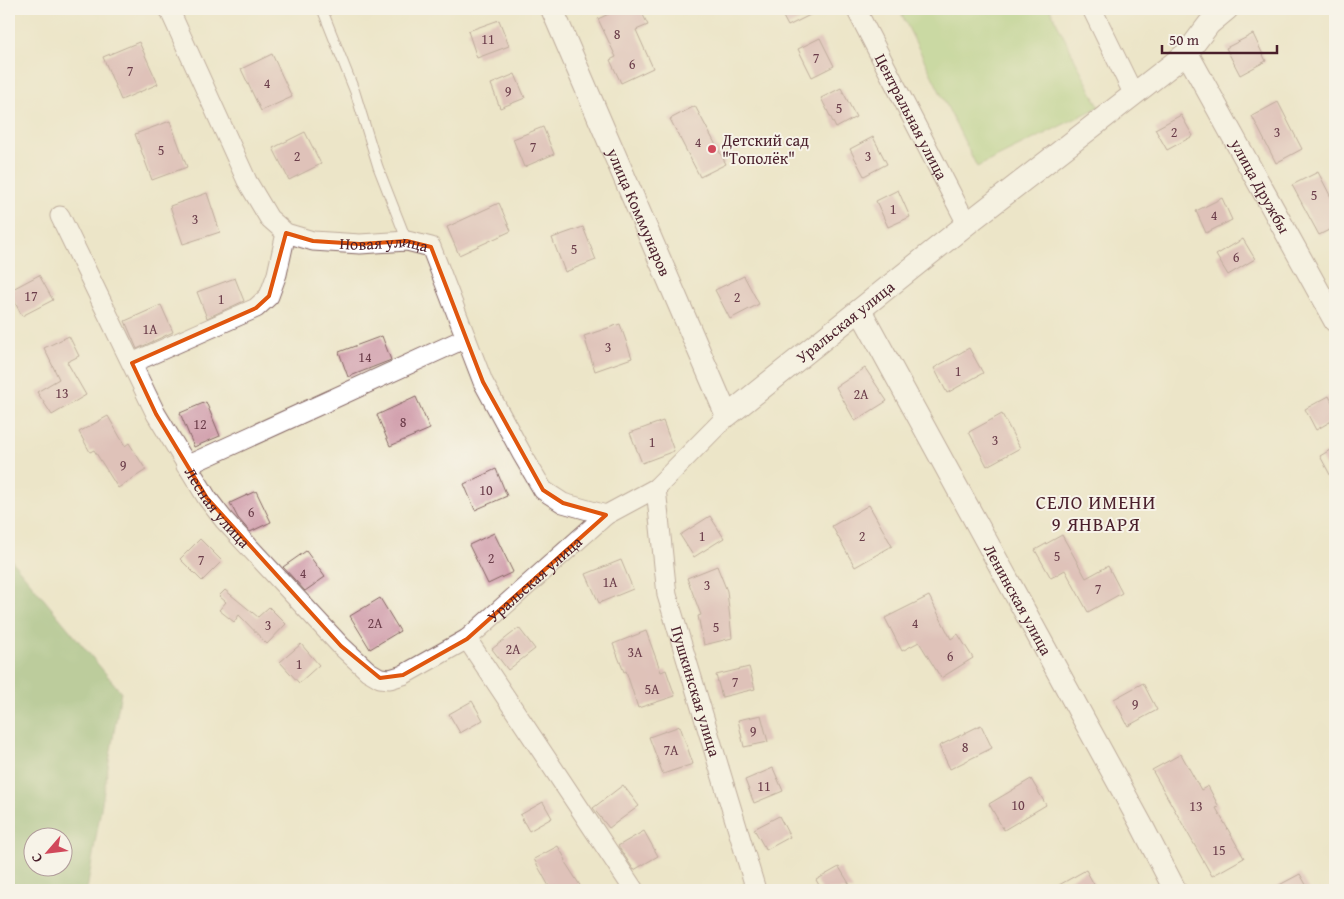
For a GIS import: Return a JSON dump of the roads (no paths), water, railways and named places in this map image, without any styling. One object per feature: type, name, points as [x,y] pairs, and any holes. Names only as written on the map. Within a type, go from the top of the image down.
[{"type":"street","name":"Новая улица","points":[[169,9],[247,182],[269,218],[286,233],[313,241],[360,244],[407,241],[431,247],[484,382],[543,490],[563,503],[606,515]]},
{"type":"street","name":"улица Коммунаров","points":[[552,9],[727,416]]},
{"type":"street","name":"Центральная улица","points":[[856,9],[967,224]]},
{"type":"street","points":[[1092,9],[1133,93]]},
{"type":"street","name":"Уральская улица","points":[[467,639],[606,515],[656,488],[727,416],[967,224],[1187,52],[1209,24],[1227,9]]},
{"type":"street","name":"улица Дружбы","points":[[1187,52],[1335,321]]},
{"type":"street","name":"Лесная улица","points":[[60,216],[156,414],[186,466],[224,520],[341,646],[368,671],[380,678],[390,679],[403,675],[467,639]]},
{"type":"street","points":[[132,363],[256,308],[269,296],[277,274],[286,233]]},
{"type":"street","name":"Ленинская улица","points":[[860,310],[1141,824],[1175,890]]},
{"type":"street","points":[[186,466],[466,338]]},
{"type":"street","name":"Пушкинская улица","points":[[656,488],[667,595],[756,890]]},
{"type":"street","points":[[467,639],[634,890]]},
{"type":"lane","points":[[322,9],[355,92],[378,167],[407,241]]},
{"type":"place","name":"Детский сад \"Тополёк\"","points":[[712,149]]},
{"type":"district","name":"СЕЛО ИМЕНИ 9 ЯНВАРЯ","points":[[1096,513]]}]
